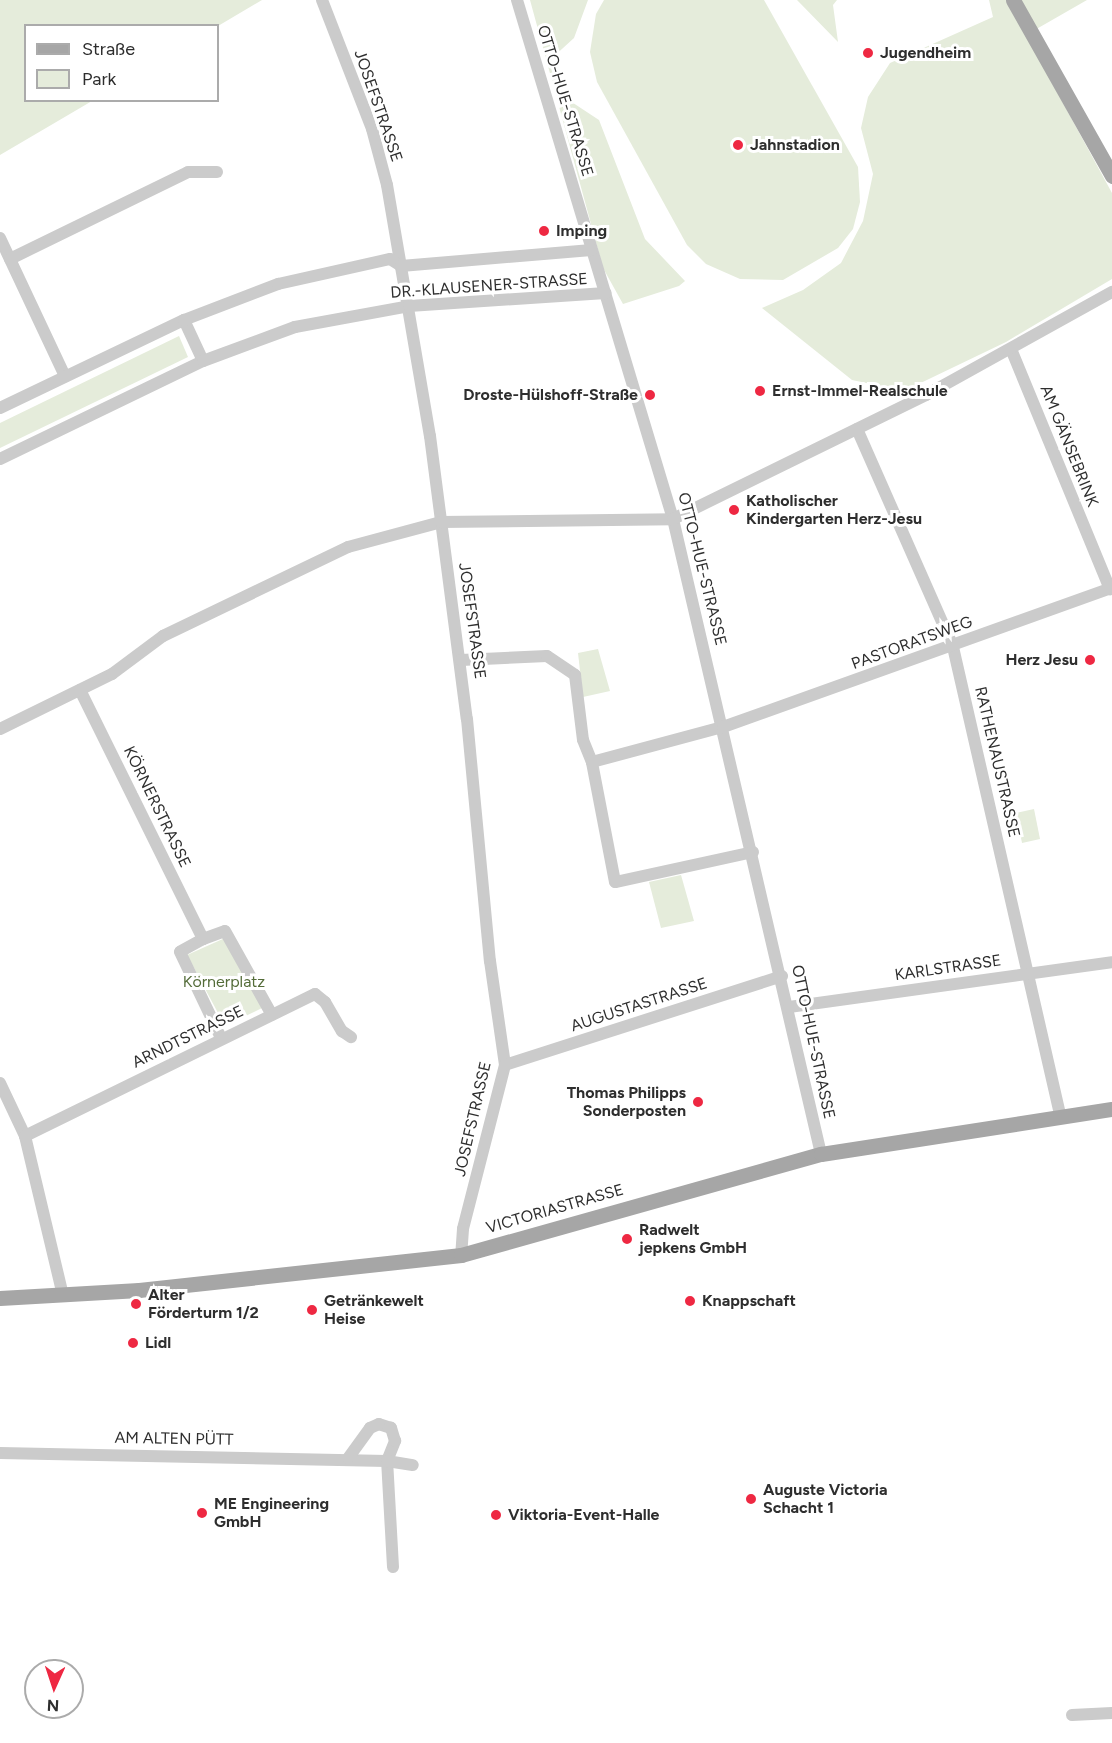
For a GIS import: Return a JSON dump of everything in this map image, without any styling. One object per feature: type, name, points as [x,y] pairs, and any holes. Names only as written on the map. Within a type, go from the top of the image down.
[{"type":"main road","points":[[1013,0],[1112,176]]},
{"type":"main road","name":"VICTORIASTRASSE","points":[[0,1298],[63,1295],[461,1255],[821,1154],[1112,1109]]},
{"type":"street","name":"JOSEFSTRASSE","points":[[322,0],[372,129],[387,185],[409,306],[461,660],[490,961],[505,1065],[463,1229],[461,1255]]},
{"type":"street","name":"OTTO-HUE-STRASSE","points":[[517,0],[674,519],[782,976],[821,1154]]},
{"type":"street","points":[[10,259],[188,172],[217,172]]},
{"type":"street","points":[[0,238],[65,376]]},
{"type":"street","name":"DR.-KLAUSENER-STRASSE","points":[[0,408],[184,320],[278,284],[390,259],[401,266],[591,249]]},
{"type":"street","points":[[0,729],[112,674],[163,636],[348,547],[441,522],[674,519],[857,429],[1011,349],[1112,292]]},
{"type":"street","name":"DR.-KLAUSENER-STRASSE","points":[[0,459],[203,361],[296,327],[409,306],[606,293]]},
{"type":"street","points":[[184,320],[203,361]]},
{"type":"street","name":"AM GÄNSEBRINK","points":[[1011,349],[1111,589]]},
{"type":"street","name":"RATHENAUSTRASSE","points":[[857,429],[953,646],[1061,1117]]},
{"type":"street","name":"PASTORATSWEG","points":[[592,762],[723,727],[1111,589]]},
{"type":"street","points":[[461,660],[547,656],[574,675],[583,740],[592,762],[615,882],[753,852]]},
{"type":"street","name":"KÖRNERSTRASSE","points":[[80,690],[203,939]]},
{"type":"street","points":[[221,1038],[180,952],[203,939],[225,931],[272,1015]]},
{"type":"street","name":"KARLSTRASSE","points":[[789,1007],[1112,962]]},
{"type":"street","name":"AUGUSTASTRASSE","points":[[505,1065],[782,976]]},
{"type":"street","name":"ARNDTSTRASSE","points":[[25,1136],[221,1038],[315,994],[326,1002],[342,1030],[351,1037]]},
{"type":"street","points":[[0,1083],[25,1136],[63,1295]]},
{"type":"street","points":[[348,1458],[363,1436],[379,1424],[391,1428],[395,1441],[387,1461],[393,1567]]},
{"type":"street","name":"AM ALTEN PÜTT","points":[[0,1454],[348,1458],[413,1466]]},
{"type":"street","points":[[1072,1715],[1112,1713]]},
{"type":"green space","points":[[0,0],[262,0],[219,25],[24,24],[24,102],[90,102],[0,155]]},
{"type":"green space","points":[[530,0],[588,0],[574,38],[551,59],[561,95],[599,120],[645,239],[685,281],[679,286],[623,304],[603,268]]},
{"type":"green space","name":"Jahnstadion","points":[[604,0],[764,0],[858,167],[860,202],[853,229],[838,248],[783,280],[740,279],[706,264],[687,245],[597,82],[590,52],[596,14]]},
{"type":"green space","points":[[797,0],[837,0],[833,5],[838,42]]},
{"type":"green space","points":[[989,0],[1087,0],[1026,35],[1112,193],[1112,279],[1006,342],[904,391],[852,380],[762,308],[803,290],[841,263],[863,221],[873,174],[861,128],[868,97],[890,63],[993,17]]},
{"type":"green space","points":[[179,336],[188,357],[0,448],[0,423]]},
{"type":"green space","points":[[598,649],[610,691],[583,697],[578,653]]},
{"type":"green space","points":[[1034,809],[1040,839],[1022,843],[1016,813]]},
{"type":"green space","points":[[681,875],[694,921],[661,928],[649,882]]},
{"type":"green space","name":"Körnerplatz","points":[[225,938],[262,1008],[225,1026],[187,955]]},
{"type":"place","name":"Jugendheim","points":[[868,53]]},
{"type":"place","name":"Jahnstadion","points":[[738,145]]},
{"type":"place","name":"Imping","points":[[544,231]]},
{"type":"place","name":"Ernst-Immel-Realschule","points":[[760,391]]},
{"type":"place","name":"Droste-Hülshoff-Straße","points":[[650,395]]},
{"type":"place","name":"Katholischer Kindergarten Herz-Jesu","points":[[734,510]]},
{"type":"place","name":"Herz Jesu","points":[[1090,660]]},
{"type":"place","name":"Thomas Philipps Sonderposten","points":[[698,1102]]},
{"type":"place","name":"Radwelt jepkens GmbH","points":[[627,1239]]},
{"type":"place","name":"Knappschaft","points":[[690,1301]]},
{"type":"place","name":"Alter Förderturm 1/2","points":[[136,1304]]},
{"type":"place","name":"Getränkewelt Heise","points":[[312,1310]]},
{"type":"place","name":"Lidl","points":[[133,1343]]},
{"type":"place","name":"Auguste Victoria Schacht 1","points":[[751,1499]]},
{"type":"place","name":"ME Engineering GmbH","points":[[202,1513]]},
{"type":"place","name":"Viktoria-Event-Halle","points":[[496,1515]]}]
